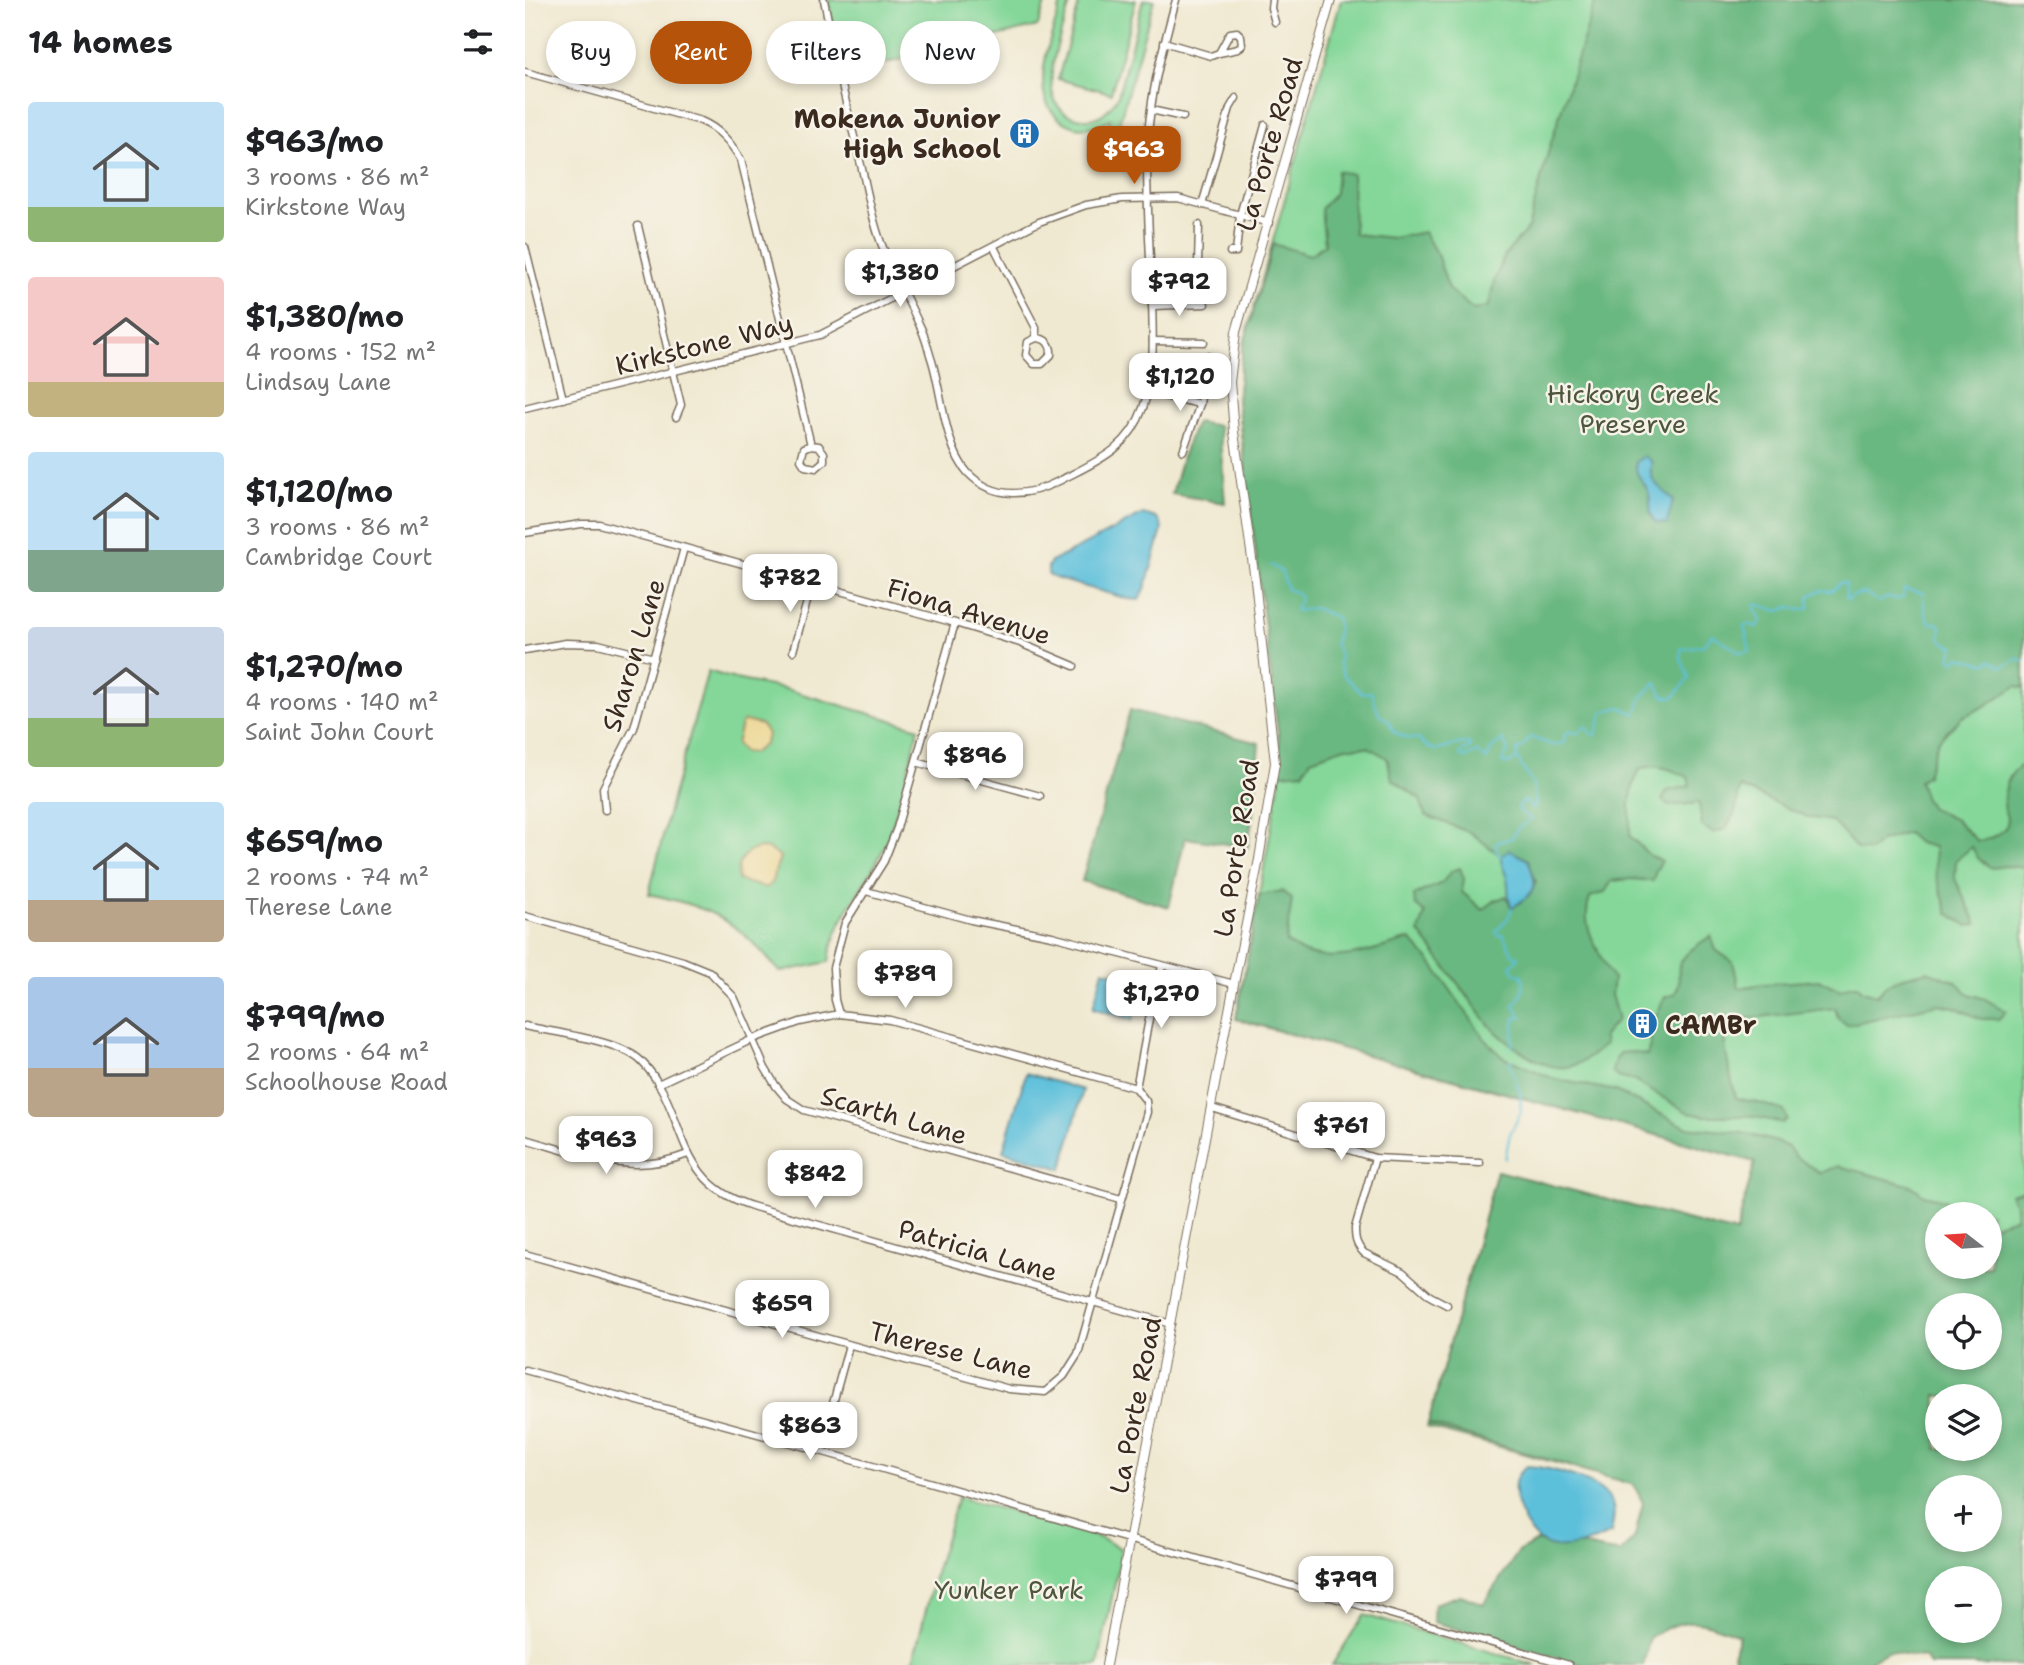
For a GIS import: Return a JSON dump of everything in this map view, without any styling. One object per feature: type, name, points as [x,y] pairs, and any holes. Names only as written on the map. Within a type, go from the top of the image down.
[{"type":"street","points":[[824,0],[841,88],[878,235],[920,326],[933,365],[956,456],[975,479],[994,490],[1024,494],[1042,490],[1105,457],[1122,445],[1135,428],[1144,407],[1150,380],[1153,341],[1147,158],[1151,110],[1164,42],[1176,0]]},
{"type":"street","points":[[1272,0],[1275,22]]},
{"type":"street","name":"La Porte Road","points":[[1106,1665],[1275,763],[1255,580],[1234,432],[1230,382],[1236,332],[1331,0]]},
{"type":"street","points":[[1164,42],[1211,57],[1219,53]]},
{"type":"street","points":[[525,72],[701,121],[722,134],[741,160],[811,445]]},
{"type":"street","points":[[1202,205],[1230,108],[1236,98]]},
{"type":"street","points":[[1151,110],[1183,117]]},
{"type":"street","points":[[1230,252],[1236,251],[1240,215],[1265,125]]},
{"type":"street","name":"Kirkstone Way","points":[[525,408],[820,335],[1064,212],[1105,201],[1178,198],[1269,223]]},
{"type":"street","points":[[1151,268],[1198,265],[1199,225]]},
{"type":"street","points":[[638,226],[681,405],[676,417]]},
{"type":"street","points":[[525,247],[563,399]]},
{"type":"street","points":[[994,247],[1036,328],[1036,338]]},
{"type":"street","points":[[525,287],[535,284]]},
{"type":"street","points":[[1152,306],[1205,304]]},
{"type":"street","points":[[1036,338],[1048,342],[1051,351],[1049,359],[1038,364],[1030,362],[1025,351],[1028,342],[1036,338]]},
{"type":"street","points":[[1153,341],[1204,342]]},
{"type":"street","points":[[1183,451],[1199,404],[1207,356]]},
{"type":"street","points":[[1147,392],[1199,404]]},
{"type":"street","name":"Fiona Avenue","points":[[525,533],[593,524],[955,623],[1020,643],[1074,666]]},
{"type":"street","name":"Sharon Lane","points":[[605,810],[603,788],[634,728],[684,548]]},
{"type":"street","points":[[793,651],[812,584]]},
{"type":"street","points":[[839,1014],[833,976],[836,952],[845,923],[884,861],[897,828],[955,623]]},
{"type":"street","points":[[525,650],[566,643],[598,644],[654,658]]},
{"type":"street","points":[[916,762],[1040,796]]},
{"type":"street","points":[[866,891],[971,920],[1052,936],[1234,984]]},
{"type":"street","name":"Scarth Lane","points":[[525,916],[701,967],[718,979],[734,997],[776,1086],[804,1110],[1121,1199]]},
{"type":"street","points":[[1136,1088],[1162,966]]},
{"type":"street","points":[[658,1084],[753,1039],[800,1022],[839,1014],[890,1020],[1136,1088],[1146,1101],[1147,1112],[1092,1302]]},
{"type":"street","name":"Patricia Lane","points":[[525,1026],[616,1046],[641,1060],[658,1084],[688,1154],[711,1184],[730,1198],[746,1205],[1171,1324]]},
{"type":"street","points":[[1212,1108],[1375,1158],[1480,1163]]},
{"type":"street","points":[[525,1139],[623,1165],[652,1164],[688,1154]]},
{"type":"street","points":[[1375,1158],[1355,1228],[1356,1243],[1364,1253],[1403,1272],[1430,1296],[1447,1305]]},
{"type":"street","name":"Therese Lane","points":[[525,1254],[1001,1387],[1045,1392],[1064,1376],[1078,1354],[1092,1302]]},
{"type":"street","points":[[820,1451],[849,1345]]},
{"type":"street","points":[[525,1370],[820,1451],[1569,1665]]},
{"type":"green space","points":[[828,0],[1046,0],[1038,26],[1000,35],[1000,21],[900,21],[900,60],[886,63],[886,21],[832,21]]},
{"type":"green space","points":[[1062,0],[1071,0],[1056,52],[1052,89],[1056,104],[1067,114],[1090,119],[1105,112],[1118,96],[1143,0],[1154,0],[1118,127],[1109,126],[1110,119],[1087,128],[1070,125],[1052,111],[1045,98],[1044,66]]},
{"type":"green space","points":[[1080,0],[1136,0],[1111,93],[1058,79]]},
{"type":"green space","name":"Hickory Creek Preserve","points":[[1341,0],[2024,0],[2024,1593],[2002,1583],[2002,1566],[1928,1566],[1427,1427],[1497,1171],[1736,1233],[1755,1162],[1236,1019],[1281,774],[1237,400],[1243,347]]},
{"type":"green space","points":[[1596,0],[2024,0],[2024,688],[2017,686],[1962,717],[1938,741],[1927,775],[1919,781],[1931,808],[1956,820],[1977,841],[1995,836],[2007,826],[2004,797],[2007,784],[2013,772],[2024,764],[2024,868],[1991,868],[1978,858],[1972,847],[1956,860],[1955,879],[1977,924],[1968,926],[1948,913],[1936,876],[1934,847],[1918,843],[1907,833],[1881,841],[1870,851],[1857,849],[1832,821],[1807,817],[1740,787],[1735,812],[1726,829],[1713,833],[1702,826],[1699,803],[1670,806],[1662,800],[1667,791],[1690,786],[1688,777],[1659,767],[1640,769],[1633,785],[1630,803],[1630,836],[1650,856],[1662,861],[1653,881],[1612,881],[1605,892],[1590,897],[1587,913],[1593,941],[1613,979],[1611,995],[1618,1019],[1603,1036],[1605,1044],[1593,1055],[1573,1066],[1557,1067],[1525,1054],[1490,1026],[1419,932],[1425,913],[1415,905],[1414,895],[1442,883],[1451,871],[1460,868],[1464,879],[1462,892],[1483,910],[1506,896],[1512,908],[1536,882],[1528,860],[1509,851],[1501,856],[1471,833],[1425,815],[1420,799],[1392,779],[1387,758],[1368,747],[1345,747],[1311,759],[1303,772],[1281,774],[1237,400],[1243,347],[1273,244],[1310,255],[1325,244],[1321,209],[1335,193],[1337,171],[1352,174],[1354,234],[1393,238],[1424,232],[1438,257],[1449,290],[1474,310],[1489,306],[1494,281],[1505,255],[1528,228],[1549,149]]},
{"type":"green space","points":[[1196,422],[1219,426],[1225,503],[1172,494],[1182,457]]},
{"type":"green space","points":[[708,671],[785,689],[919,728],[890,833],[877,862],[837,930],[829,962],[780,972],[750,940],[723,919],[691,905],[649,894],[670,806]]},
{"type":"green space","points":[[1130,710],[1259,743],[1248,847],[1185,838],[1169,907],[1082,881]]},
{"type":"green space","points":[[1282,891],[1292,899],[1286,942],[1305,953],[1345,956],[1410,939],[1430,961],[1485,1039],[1501,1056],[1554,1079],[1616,1091],[1686,1127],[1743,1133],[1777,1142],[1788,1147],[1795,1156],[1820,1173],[1839,1166],[1912,1186],[1924,1195],[1945,1200],[1946,1202],[1925,1202],[1925,1279],[2002,1279],[2002,1222],[2015,1218],[2016,1206],[2010,1194],[2024,1190],[2024,1665],[1930,1665],[1925,1658],[1889,1651],[1862,1665],[1740,1665],[1733,1655],[1739,1635],[1704,1623],[1685,1622],[1650,1637],[1643,1665],[1583,1665],[1433,1622],[1434,1604],[1461,1595],[1483,1604],[1519,1551],[1538,1541],[1552,1546],[1576,1544],[1621,1552],[1635,1537],[1643,1503],[1634,1485],[1428,1424],[1497,1171],[1736,1233],[1755,1162],[1236,1019],[1259,895]]},
{"type":"green space","points":[[1711,936],[1716,950],[1733,962],[1739,988],[1820,980],[1840,990],[1857,985],[1863,991],[1877,995],[1886,985],[1900,978],[1927,971],[1955,981],[1969,994],[1985,999],[2006,1011],[1999,1019],[1981,1019],[1954,1007],[1938,1004],[1847,1025],[1838,1018],[1835,1008],[1744,1019],[1731,1024],[1724,1039],[1736,1098],[1784,1111],[1787,1119],[1783,1123],[1751,1116],[1704,1116],[1689,1113],[1634,1081],[1618,1077],[1612,1072],[1620,1053],[1647,1055],[1651,1041],[1649,1030],[1665,997],[1675,994],[1681,962],[1692,949]]},
{"type":"green space","name":"Yunker Park","points":[[958,1497],[1092,1534],[1120,1548],[1098,1665],[912,1665]]},
{"type":"green space","points":[[1364,1615],[1536,1665],[1332,1665]]},
{"type":"sand","points":[[745,721],[762,725],[767,734],[765,744],[753,753],[743,752],[736,744],[741,724]]},
{"type":"sand","points":[[760,848],[768,849],[780,857],[771,884],[765,888],[738,880],[741,859]]},
{"type":"water","points":[[1644,456],[1652,462],[1653,480],[1673,500],[1667,524],[1655,522],[1650,511],[1649,494],[1637,472],[1636,462]]},
{"type":"water","points":[[1143,514],[1156,518],[1161,523],[1162,530],[1145,589],[1139,600],[1048,574],[1051,562]]},
{"type":"water","points":[[1509,850],[1528,860],[1534,878],[1534,889],[1512,908],[1501,859]]},
{"type":"water","points":[[1103,970],[1142,981],[1133,1020],[1093,1008]]},
{"type":"water","points":[[1026,1073],[1083,1090],[1062,1169],[1003,1151]]},
{"type":"water","points":[[1527,1466],[1573,1476],[1605,1494],[1613,1509],[1611,1533],[1589,1542],[1557,1547],[1535,1537],[1523,1520],[1516,1501],[1516,1480]]},
{"type":"waterway","points":[[1271,565],[1282,572],[1287,589],[1298,593],[1300,601],[1296,611],[1314,608],[1336,617],[1338,627],[1335,645],[1341,656],[1338,661],[1344,676],[1362,693],[1371,692],[1379,715],[1388,720],[1394,732],[1419,739],[1426,746],[1439,750],[1456,744],[1470,744],[1470,748],[1460,755],[1465,758],[1477,752],[1487,760],[1491,749],[1503,740],[1508,751],[1502,762],[1509,764],[1517,758]]},
{"type":"waterway","points":[[1501,856],[1496,851],[1498,842],[1512,838],[1518,828],[1532,819],[1519,811],[1518,807],[1525,800],[1532,808],[1536,806],[1533,785],[1517,758],[1517,750],[1522,748],[1530,737],[1552,745],[1564,743],[1564,736],[1569,731],[1578,733],[1587,726],[1590,733],[1596,735],[1603,712],[1620,707],[1636,714],[1642,697],[1656,682],[1663,696],[1673,698],[1689,678],[1681,659],[1681,649],[1704,645],[1712,634],[1741,653],[1750,651],[1744,626],[1748,624],[1756,627],[1761,621],[1754,606],[1757,604],[1778,611],[1791,607],[1800,610],[1809,608],[1809,596],[1822,590],[1832,590],[1840,583],[1846,583],[1846,597],[1849,600],[1852,596],[1865,593],[1879,602],[1889,597],[1903,598],[1904,589],[1923,593],[1925,615],[1931,624],[1937,623],[1941,627],[1942,641],[1954,647],[1950,657],[1954,661],[1959,657],[1986,664],[1990,660],[2002,667],[2018,658],[2021,662],[2024,660]]},
{"type":"waterway","points":[[1512,908],[1508,918],[1496,932],[1503,935],[1513,955],[1519,957],[1511,966],[1516,974],[1522,975],[1523,980],[1523,991],[1514,1006],[1522,1017],[1515,1018],[1512,1047]]},
{"type":"waterway","points":[[1505,1159],[1510,1134],[1521,1112],[1520,1092],[1510,1065],[1511,1060]]},
{"type":"place","name":"Mokena Junior High School","points":[[1024,133]]},
{"type":"place","name":"CAMBr","points":[[1642,1024]]}]
